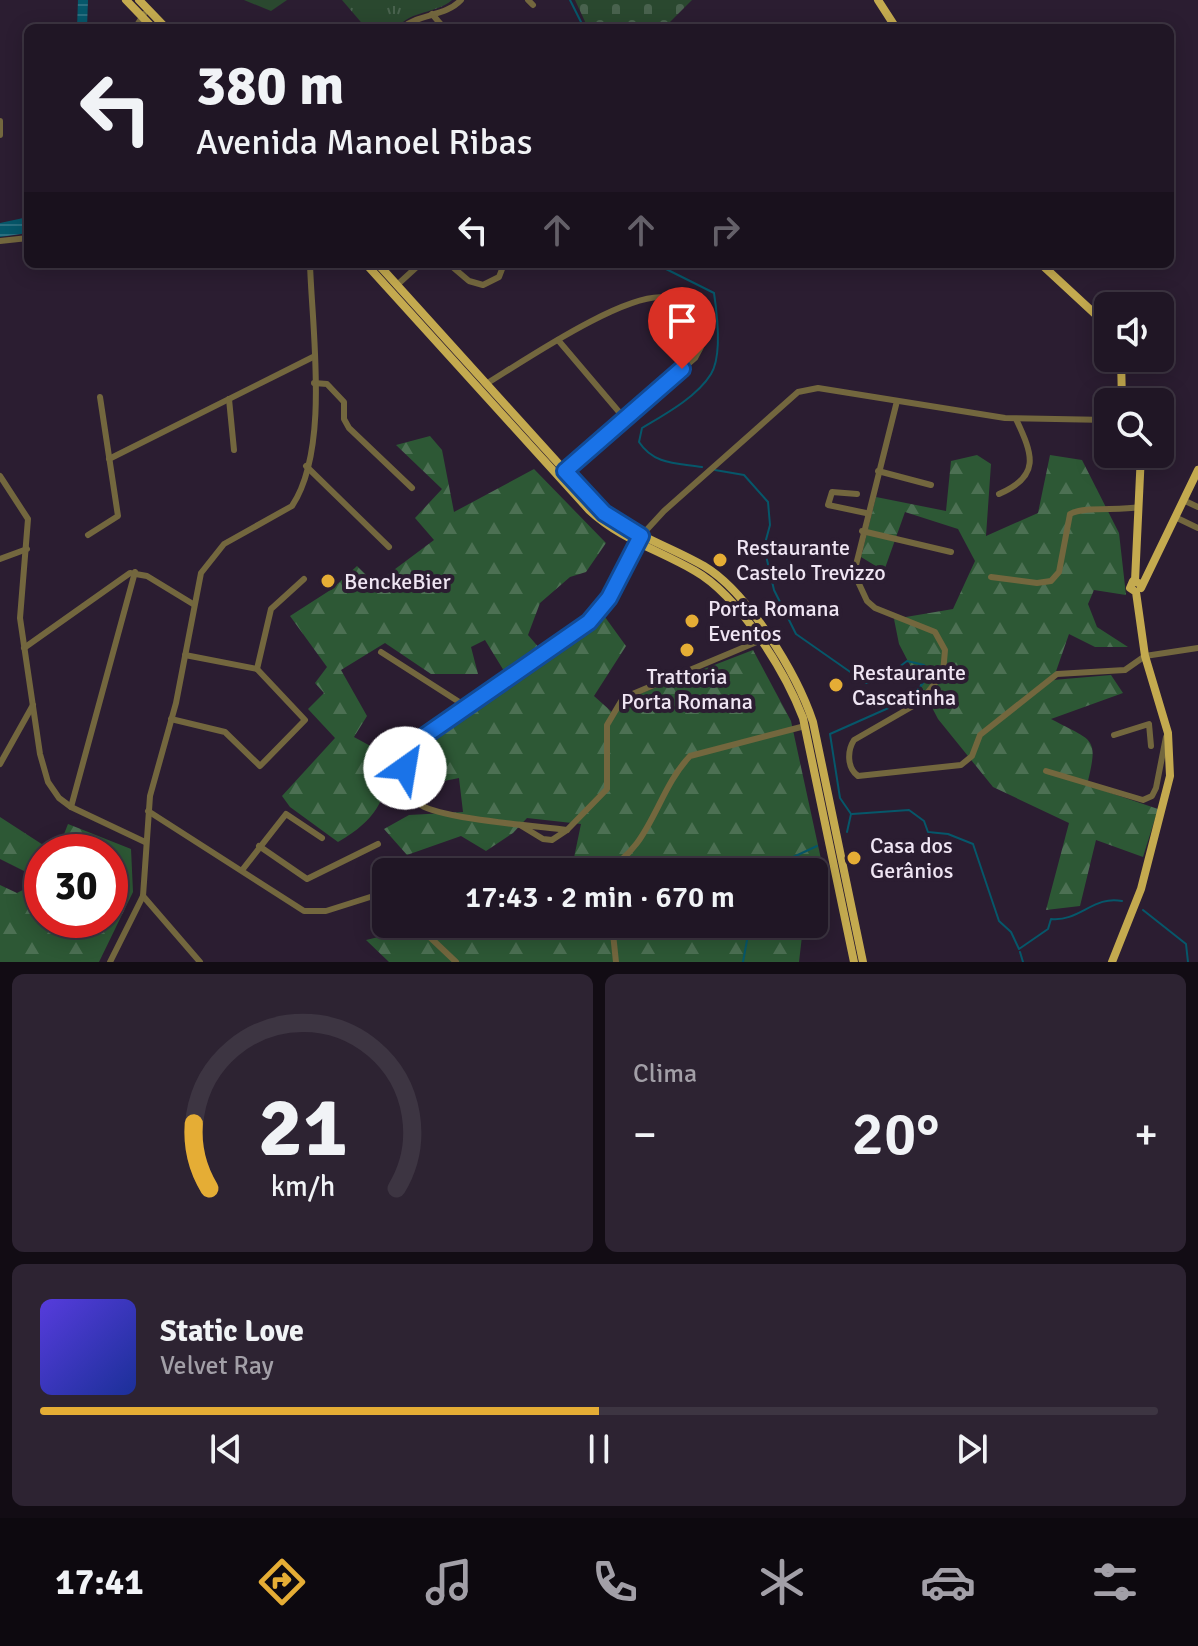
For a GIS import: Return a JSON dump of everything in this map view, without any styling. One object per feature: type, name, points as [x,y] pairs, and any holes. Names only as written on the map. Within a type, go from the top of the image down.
[{"type":"main road","points":[[126,0],[160,24]]},
{"type":"main road","points":[[139,0],[151,24]]},
{"type":"main road","points":[[878,0],[893,24]]},
{"type":"main road","points":[[376,268],[389,284],[397,285],[422,312],[588,497]]},
{"type":"main road","points":[[376,268],[398,299],[606,525],[704,566],[726,582],[776,651],[802,695],[840,858],[837,869],[854,962]]},
{"type":"main road","points":[[1045,268],[1094,313]]},
{"type":"main road","points":[[398,299],[404,298],[422,312]]},
{"type":"main road","points":[[470,379],[486,384]]},
{"type":"main road","points":[[484,394],[497,396]]},
{"type":"main road","points":[[543,460],[555,470],[565,471]]},
{"type":"main road","points":[[1112,962],[1141,889],[1170,776],[1168,733],[1145,656],[1138,586],[1140,468]]},
{"type":"main road","points":[[1138,586],[1198,470]]},
{"type":"main road","points":[[567,486],[572,484],[640,539],[714,583],[732,602],[791,692],[809,724],[830,855],[837,869],[863,962]]},
{"type":"main road","points":[[759,641],[764,641],[776,651]]},
{"type":"main road","points":[[830,855],[840,858]]},
{"type":"street","points":[[411,24],[450,9],[461,0]]},
{"type":"street","points":[[138,24],[145,13]]},
{"type":"street","points":[[432,14],[441,24]]},
{"type":"street","points":[[0,121],[0,135]]},
{"type":"street","points":[[0,241],[24,238]]},
{"type":"street","points":[[110,962],[143,896],[148,811],[171,719],[201,573],[211,557],[234,538],[288,509],[298,494],[315,424],[310,268]]},
{"type":"street","points":[[397,285],[416,268]]},
{"type":"street","points":[[454,268],[469,281],[483,285],[499,277],[502,268]]},
{"type":"street","points":[[486,384],[602,317],[661,296],[680,305],[692,317],[700,330],[702,347],[690,363],[565,471]]},
{"type":"street","points":[[558,340],[625,419]]},
{"type":"street","points":[[109,459],[313,357]]},
{"type":"street","points":[[314,383],[331,387],[344,402],[344,419],[349,428],[412,488]]},
{"type":"street","points":[[567,830],[435,811],[421,805],[410,793],[405,768],[412,750],[426,735],[589,622],[609,598],[640,539],[701,475],[805,389],[1016,419],[1094,420]]},
{"type":"street","points":[[88,535],[118,516],[100,397]]},
{"type":"street","points":[[229,399],[234,450]]},
{"type":"street","points":[[897,401],[866,513],[854,573],[867,601],[884,612],[935,632],[945,650],[943,673],[920,702],[854,740],[849,751],[853,773],[863,778],[961,765],[972,756],[980,735],[1057,674],[1125,670],[1145,656],[1198,648]]},
{"type":"street","points":[[999,494],[1020,484],[1030,465],[1027,444],[1016,419]]},
{"type":"street","points":[[306,466],[389,547]]},
{"type":"street","points":[[878,471],[931,485]]},
{"type":"street","points":[[0,476],[26,513],[27,549],[20,618],[46,775],[54,792],[71,807],[145,842]]},
{"type":"street","points":[[857,494],[832,492],[828,505],[866,513]]},
{"type":"street","points":[[1183,500],[1198,507]]},
{"type":"street","points":[[991,577],[1037,583],[1051,581],[1059,572],[1070,514],[1080,510],[1112,512],[1139,507]]},
{"type":"street","points":[[1175,517],[1198,528]]},
{"type":"street","points":[[862,531],[951,552]]},
{"type":"street","points":[[0,559],[27,549]]},
{"type":"street","points":[[24,648],[135,572],[193,604]]},
{"type":"street","points":[[71,807],[135,572]]},
{"type":"street","points":[[257,669],[271,609],[304,579]]},
{"type":"street","points":[[516,823],[548,841],[567,830],[609,784],[607,725],[623,698],[759,641]]},
{"type":"street","points":[[381,652],[467,707]]},
{"type":"street","points":[[171,719],[225,732],[260,766],[305,718],[257,669],[185,655]]},
{"type":"street","points":[[0,764],[33,705]]},
{"type":"street","points":[[1114,735],[1149,724],[1161,706]]},
{"type":"street","points":[[623,858],[641,839],[690,756],[809,724]]},
{"type":"street","points":[[1149,724],[1151,746]]},
{"type":"street","points":[[1046,771],[1143,800],[1152,796],[1156,788],[1168,733]]},
{"type":"street","points":[[148,811],[310,912],[372,896]]},
{"type":"street","points":[[244,870],[286,814],[322,838]]},
{"type":"street","points":[[260,848],[307,879],[378,844]]},
{"type":"street","points":[[143,896],[200,962]]},
{"type":"street","points":[[431,938],[456,962]]},
{"type":"street","points":[[613,938],[616,962]]},
{"type":"green space","points":[[244,0],[287,0],[271,11]]},
{"type":"green space","points":[[342,0],[452,0],[401,24],[363,24]]},
{"type":"green space","points":[[575,0],[692,0],[668,24],[586,24]]},
{"type":"green space","points":[[430,436],[442,450],[454,512],[534,469],[606,543],[586,572],[570,577],[540,603],[528,635],[547,657],[605,617],[626,646],[594,696],[613,713],[629,698],[753,650],[791,721],[821,858],[574,858],[581,824],[527,818],[513,833],[486,851],[461,836],[407,855],[384,829],[409,815],[463,812],[459,778],[444,781],[423,749],[512,684],[485,640],[471,647],[478,674],[431,674],[385,643],[341,670],[367,716],[354,737],[396,760],[386,788],[370,817],[338,842],[290,807],[282,796],[335,738],[308,709],[324,693],[315,683],[327,667],[290,616],[332,589],[357,566],[375,584],[434,540],[415,518],[442,489],[396,445]]},
{"type":"green space","points":[[977,455],[991,464],[986,536],[1038,513],[1050,455],[1082,460],[1119,533],[1126,595],[1094,590],[1088,604],[1097,627],[1128,647],[1095,647],[1069,634],[1053,680],[1111,675],[1123,693],[1051,719],[1090,742],[1092,757],[1087,785],[1158,809],[1143,857],[1096,840],[1080,906],[1046,910],[1069,823],[993,787],[938,719],[899,644],[894,619],[953,609],[975,561],[958,529],[905,512],[884,571],[861,557],[876,497],[946,511],[951,461]]},
{"type":"green space","points":[[0,817],[26,834],[24,871],[0,859]]},
{"type":"green space","points":[[68,824],[93,834],[64,834]]},
{"type":"green space","points":[[128,848],[131,849],[133,892],[128,902]]},
{"type":"green space","points":[[0,885],[17,893],[24,889],[24,938],[111,938],[99,962],[0,962]]},
{"type":"green space","points":[[802,938],[799,962],[389,962],[366,940]]},
{"type":"water","points":[[78,0],[88,0],[87,24],[77,24]]},
{"type":"water","points":[[24,218],[24,234],[0,237],[0,223]]},
{"type":"waterway","points":[[570,0],[582,24]]},
{"type":"waterway","points":[[664,268],[714,293],[717,357],[705,382],[680,405],[642,428],[639,442],[659,459],[702,467]]},
{"type":"waterway","points":[[715,470],[744,475],[768,502],[770,525],[764,547],[774,590],[796,634],[866,683],[886,677],[907,661],[924,665],[928,677],[911,698],[830,734],[840,798],[851,814],[847,832]]},
{"type":"waterway","points":[[852,814],[909,810],[924,821],[928,832],[948,834],[973,844],[999,921],[1011,932],[1019,949],[1048,929],[1051,919],[1070,917],[1103,902],[1122,901]]},
{"type":"waterway","points":[[791,858],[817,846]]},
{"type":"waterway","points":[[1143,910],[1186,944],[1188,962]]},
{"type":"waterway","points":[[743,962],[747,938]]},
{"type":"waterway","points":[[1020,952],[1023,962]]},
{"type":"place","name":"Restaurante Castelo Trevizzo","points":[[720,560]]},
{"type":"place","name":"BenckeBier","points":[[328,581]]},
{"type":"place","name":"Porta Romana Eventos","points":[[692,621]]},
{"type":"place","name":"Trattoria Porta Romana","points":[[687,650]]},
{"type":"place","name":"Restaurante Cascatinha","points":[[836,685]]},
{"type":"place","name":"Casa dos Gerânios","points":[[854,858]]},
{"type":"route","points":[[405,768],[412,750],[426,735],[576,632],[609,598],[641,536],[604,513],[565,471],[682,369]]}]
